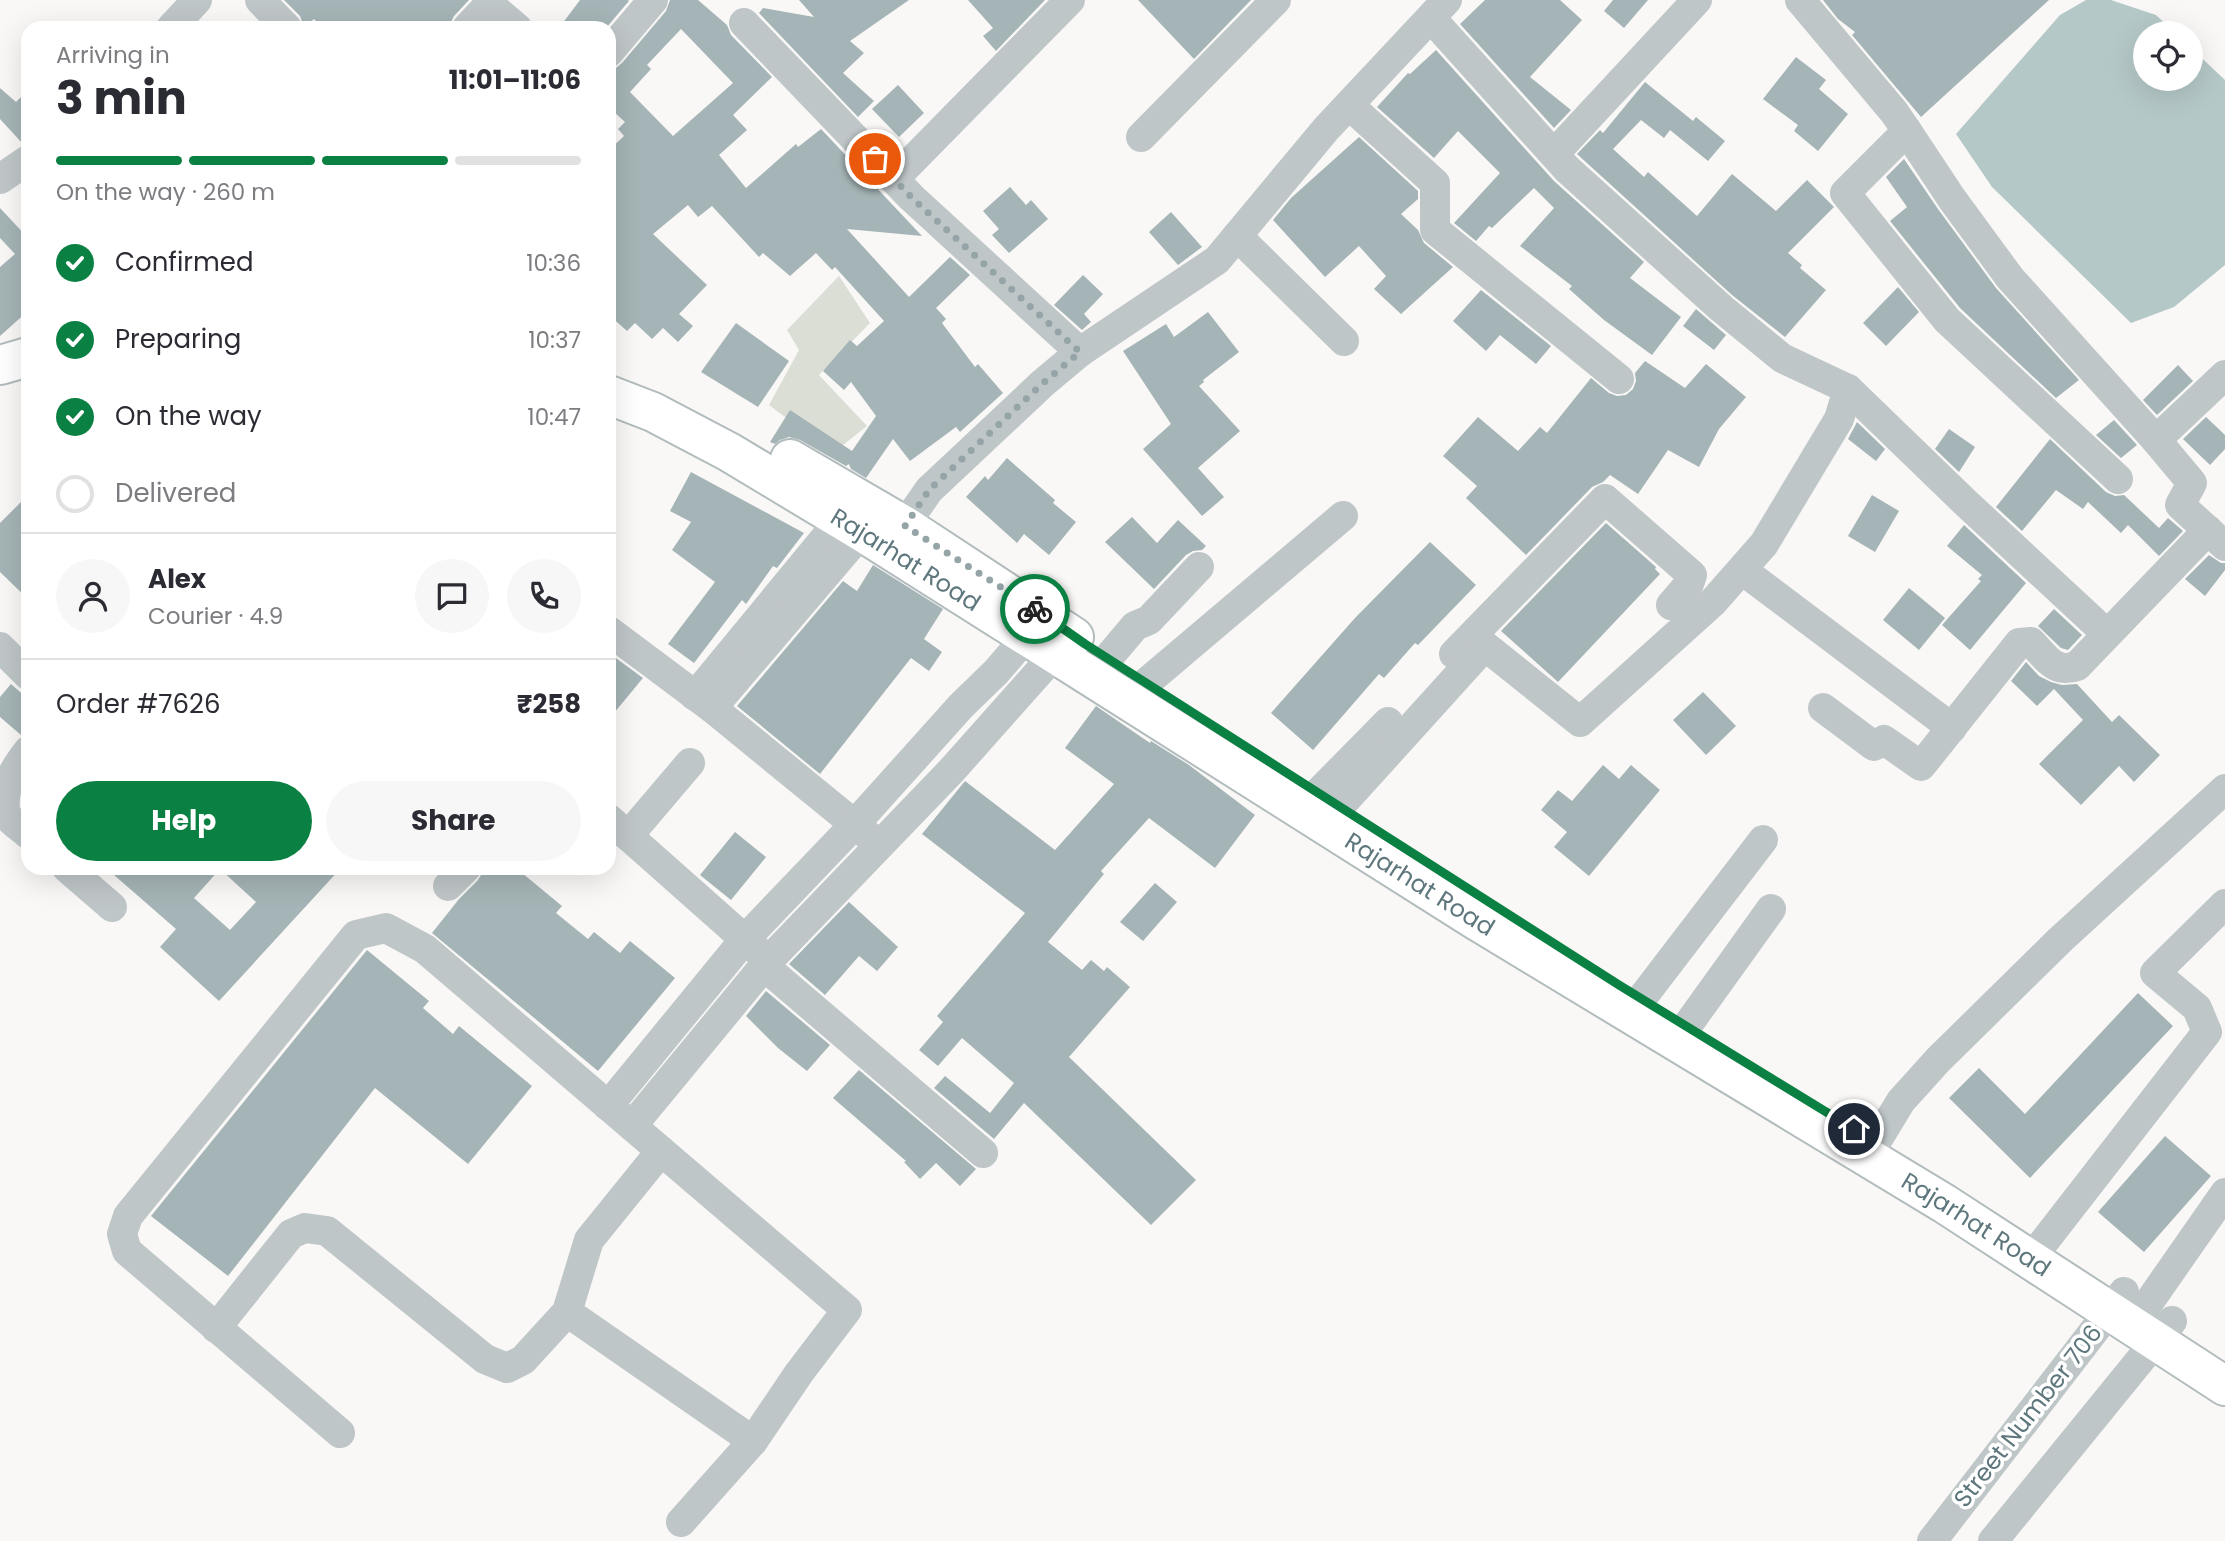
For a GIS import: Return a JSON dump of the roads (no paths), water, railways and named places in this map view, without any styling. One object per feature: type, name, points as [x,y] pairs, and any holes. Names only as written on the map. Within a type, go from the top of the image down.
[{"type":"main road","points":[[0,365],[21,359]]},
{"type":"main road","name":"Rajarhat Road","points":[[616,374],[655,388],[708,413],[1041,645],[1474,919],[1872,1150],[2043,1243],[2142,1314],[2225,1386]]},
{"type":"main road","points":[[0,386],[21,382]]},
{"type":"main road","name":"Rajarhat Road","points":[[616,398],[653,412],[729,452],[1125,669],[1687,1026],[1872,1150],[1945,1204],[2142,1314],[2225,1355]]},
{"type":"street","points":[[178,21],[197,0]]},
{"type":"street","points":[[260,0],[280,21]]},
{"type":"street","points":[[616,44],[653,0]]},
{"type":"street","points":[[894,179],[1070,0]]},
{"type":"street","points":[[1142,137],[1276,0]]},
{"type":"street","points":[[1554,154],[1697,0]]},
{"type":"street","points":[[1800,0],[1894,112],[1952,199],[2010,278],[2156,439],[2192,483],[2180,505],[2216,538],[2168,573],[2077,666],[2066,670],[2056,668],[2031,642],[2019,643],[1921,766],[1884,740],[1874,746],[1823,708]]},
{"type":"street","points":[[473,21],[491,2],[510,21]]},
{"type":"street","points":[[704,702],[874,531],[929,490],[1043,383],[1080,352],[1217,260],[1349,105],[1439,9],[1554,154],[1721,308],[1782,358],[1848,389],[2107,634]]},
{"type":"street","points":[[744,23],[894,179],[1080,352]]},
{"type":"street","points":[[1349,105],[1435,183],[1435,230],[1619,379]]},
{"type":"street","points":[[1907,131],[1845,193],[1947,320],[2118,479]]},
{"type":"street","points":[[0,179],[21,165]]},
{"type":"street","points":[[1237,236],[1344,341]]},
{"type":"street","points":[[2156,439],[2225,375]]},
{"type":"street","points":[[1330,799],[1485,646],[1580,722],[1713,603],[1764,544],[1839,419],[1848,389]]},
{"type":"street","points":[[1330,799],[1605,499],[1692,575],[1689,584],[1671,606]]},
{"type":"street","points":[[1125,669],[1343,516]]},
{"type":"street","points":[[1125,669],[1135,626],[1149,620],[1199,567]]},
{"type":"street","points":[[1742,570],[1952,728]]},
{"type":"street","points":[[616,636],[704,702],[880,847]]},
{"type":"street","points":[[608,1106],[744,940],[855,824],[961,706],[996,672],[1041,645]]},
{"type":"street","points":[[632,1126],[766,963],[880,847],[989,730],[1041,645]]},
{"type":"street","points":[[0,647],[21,668]]},
{"type":"street","points":[[961,706],[989,730]]},
{"type":"street","points":[[21,760],[1,786],[1,801],[6,815],[21,828]]},
{"type":"street","points":[[690,763],[619,828],[766,963],[983,1153]]},
{"type":"street","points":[[1872,1150],[1902,1101],[1938,1060],[2060,940],[2225,789]]},
{"type":"street","points":[[1642,998],[1763,840]]},
{"type":"street","points":[[75,875],[112,907]]},
{"type":"street","points":[[2043,1243],[2216,1041],[2197,1008],[2155,973],[2225,904]]},
{"type":"street","points":[[1687,1026],[1771,909]]},
{"type":"street","points":[[340,1433],[127,1251],[122,1234],[128,1216],[356,935],[386,928],[425,949],[847,1310],[799,1373],[753,1441],[681,1522]]},
{"type":"street","points":[[216,1328],[291,1234],[305,1227],[327,1231],[485,1359],[507,1368],[523,1360],[567,1312],[589,1240],[661,1150]]},
{"type":"street","points":[[1993,1541],[2225,1193]]},
{"type":"street","points":[[567,1312],[753,1441]]},
{"type":"street","name":"Street Number 706","points":[[1932,1541],[2142,1314]]}]
